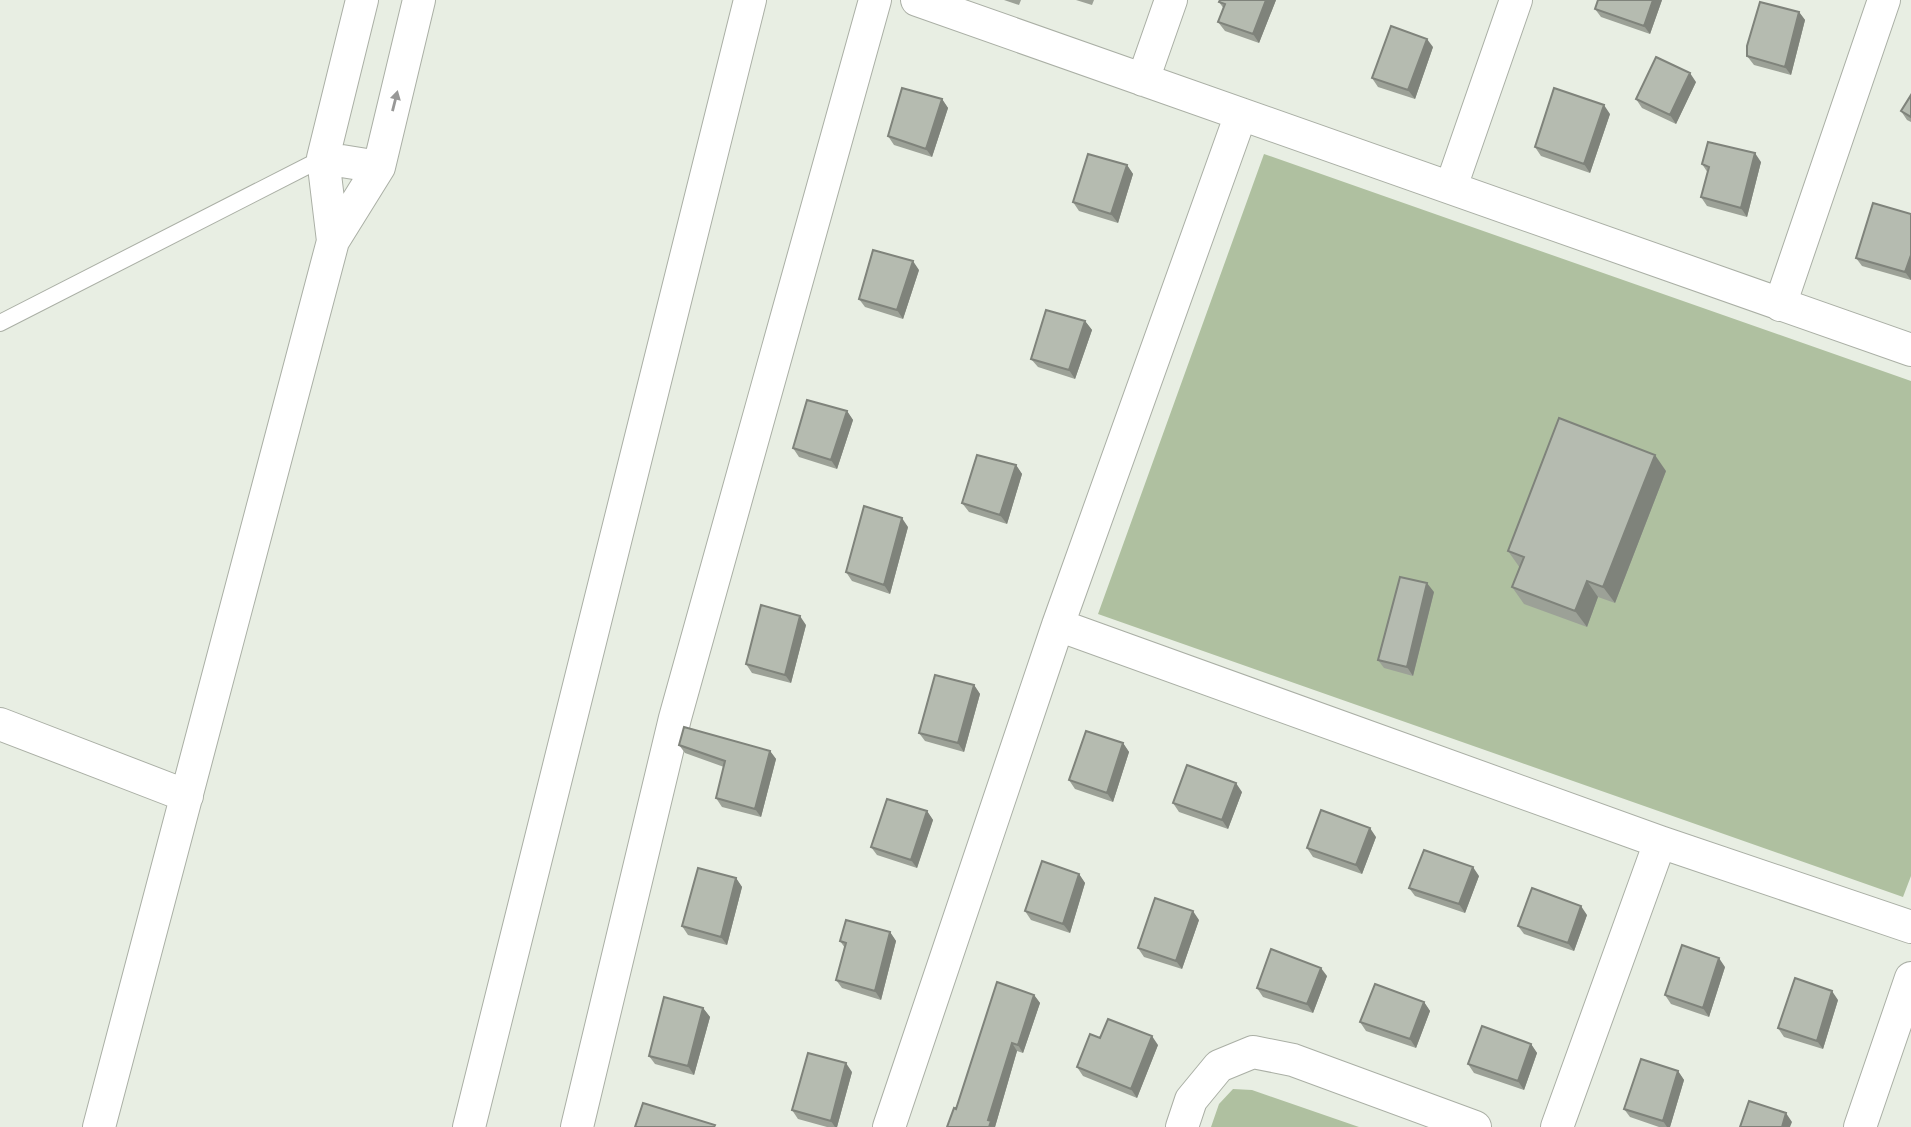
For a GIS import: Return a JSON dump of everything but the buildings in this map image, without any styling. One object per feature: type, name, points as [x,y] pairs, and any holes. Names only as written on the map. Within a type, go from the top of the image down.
[{"type":"street","points":[[333,241],[323,158],[362,0]]},
{"type":"street","points":[[99,1127],[333,241],[379,167],[419,0]]},
{"type":"street","points":[[469,1127],[750,0]]},
{"type":"street","points":[[577,1127],[675,718],[875,0]]},
{"type":"street","points":[[917,0],[1911,350]]},
{"type":"street","points":[[1143,80],[1171,0]]},
{"type":"street","points":[[1451,187],[1516,0]]},
{"type":"street","points":[[1780,305],[1884,0]]},
{"type":"street","points":[[889,1127],[1058,625],[1241,114]]},
{"type":"street","points":[[323,158],[379,167]]},
{"type":"street","points":[[1058,625],[1660,842],[1911,927]]},
{"type":"street","points":[[0,724],[187,796]]},
{"type":"street","points":[[1557,1127],[1660,842]]},
{"type":"street","points":[[1860,1127],[1911,978]]},
{"type":"street","points":[[1182,1127],[1191,1100],[1219,1066],[1253,1052],[1293,1060],[1475,1127]]},
{"type":"lane","points":[[0,323],[323,158]]},
{"type":"green space","points":[[1264,154],[1911,381],[1911,876],[1903,897],[1098,614]]},
{"type":"green space","points":[[1233,1089],[1252,1090],[1359,1127],[1211,1127],[1219,1104]]}]
